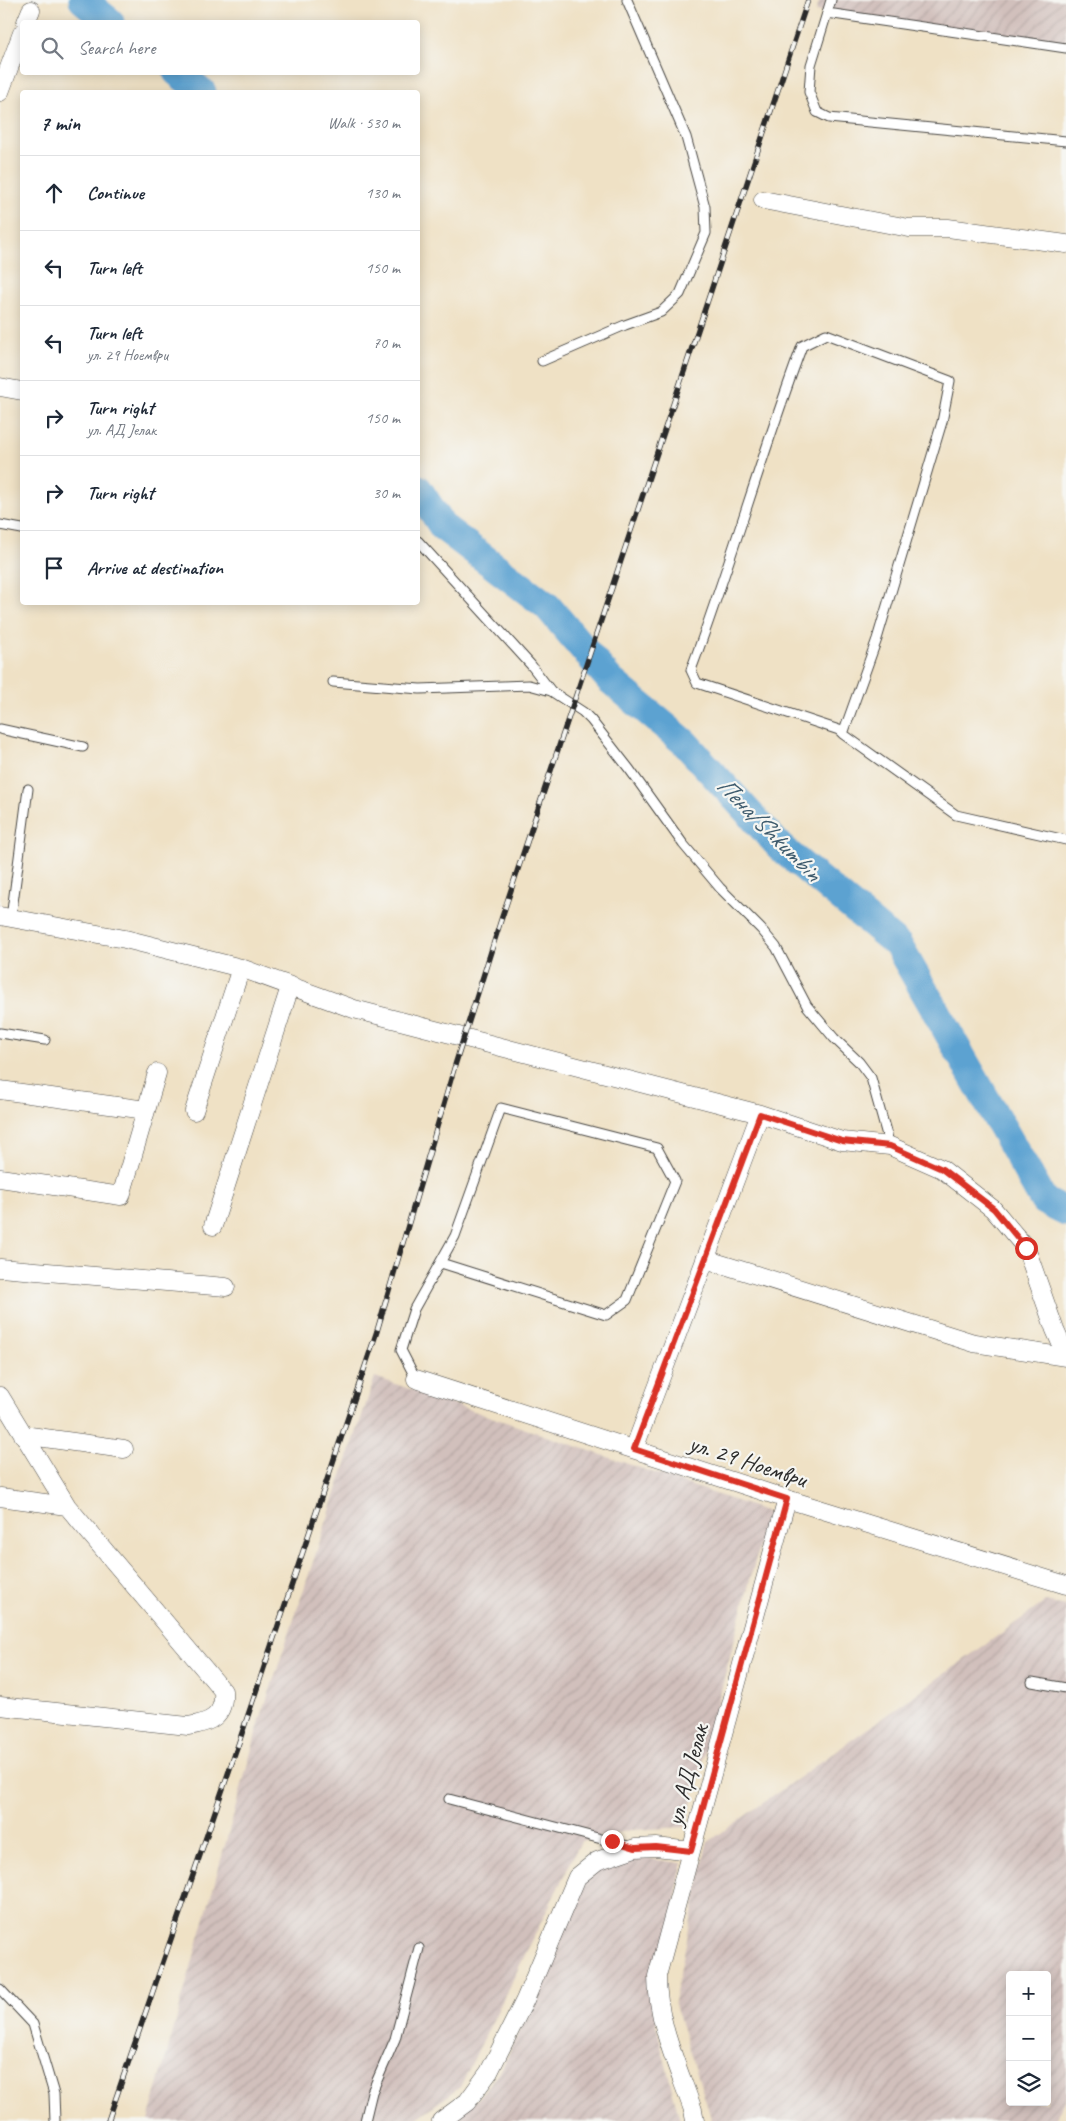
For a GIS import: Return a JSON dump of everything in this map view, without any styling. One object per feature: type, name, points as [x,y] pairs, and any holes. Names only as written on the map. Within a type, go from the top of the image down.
[{"type":"street","points":[[0,92],[20,38]]},
{"type":"street","points":[[763,200],[909,228],[948,228],[1066,244]]},
{"type":"street","points":[[0,387],[20,391]]},
{"type":"street","points":[[5,917],[125,939],[241,968],[354,1009],[760,1114],[842,1141],[890,1146],[942,1169],[994,1209],[1026,1248],[1066,1356]]},
{"type":"street","points":[[194,1111],[241,968]]},
{"type":"street","points":[[212,1226],[290,987]]},
{"type":"street","points":[[0,1178],[121,1196],[157,1073]]},
{"type":"street","points":[[0,1090],[146,1110]]},
{"type":"street","points":[[634,1449],[760,1114]]},
{"type":"street","points":[[706,1259],[974,1343],[1066,1356]]},
{"type":"street","points":[[0,1268],[226,1287]]},
{"type":"street","name":"ул. 29 Ноември","points":[[416,1379],[787,1499],[1066,1585]]},
{"type":"street","points":[[0,1396],[67,1506],[223,1691],[224,1702],[221,1711],[210,1721],[188,1726],[0,1706]]},
{"type":"street","points":[[23,1435],[124,1450]]},
{"type":"street","points":[[0,1497],[67,1506]]},
{"type":"street","name":"ул. АД Јелак","points":[[694,2121],[693,2110],[661,2018],[657,1994],[658,1976],[787,1499]]},
{"type":"street","points":[[441,2121],[467,2102],[489,2072],[525,2000],[577,1877],[597,1861],[635,1848],[656,1847],[691,1851]]},
{"type":"lane","points":[[542,361],[661,312],[680,294],[706,233],[705,206],[686,137],[627,0]]},
{"type":"lane","points":[[831,0],[811,65],[809,92],[817,112],[829,118],[1066,141]]},
{"type":"lane","points":[[828,13],[1066,48]]},
{"type":"lane","points":[[843,734],[880,630],[942,422],[950,381],[826,334],[802,346],[779,407],[717,600],[691,670],[697,683],[839,730],[843,734],[956,815],[1066,840]]},
{"type":"lane","points":[[0,525],[20,529]]},
{"type":"lane","points":[[420,544],[531,665],[551,691],[591,720],[653,800],[683,844],[720,888],[761,929],[776,947],[807,1006],[834,1038],[859,1062],[871,1078],[890,1146]]},
{"type":"lane","points":[[332,682],[420,689],[529,685],[551,691]]},
{"type":"lane","points":[[0,729],[83,747]]},
{"type":"lane","points":[[5,917],[28,789]]},
{"type":"lane","points":[[0,1033],[46,1040]]},
{"type":"lane","points":[[416,1379],[401,1350],[414,1309],[455,1236],[501,1108],[656,1148],[675,1181],[627,1300],[606,1314],[442,1262]]},
{"type":"lane","points":[[1032,1682],[1066,1688]]},
{"type":"lane","points":[[449,1799],[635,1848]]},
{"type":"lane","points":[[366,2121],[372,2092],[395,2039],[420,1948]]},
{"type":"lane","points":[[0,1989],[33,2024],[54,2094],[55,2121]]},
{"type":"shaded area","points":[[820,0],[1066,0],[1066,43],[816,11]]},
{"type":"shaded area","points":[[375,1377],[768,1512],[685,1827],[631,1830],[581,1841],[460,2087],[413,2121],[148,2121],[260,1720]]},
{"type":"shaded area","points":[[1045,1602],[1066,1606],[1066,2097],[1054,2121],[712,2121],[674,2001],[707,1843]]},
{"type":"shaded area","points":[[619,1855],[682,1863],[656,2025],[680,2121],[445,2121],[479,2098],[501,2070],[548,1972],[581,1878]]},
{"type":"waterway","name":"Пена/Shkumbin","points":[[83,0],[108,20]]},
{"type":"waterway","name":"Пена/Shkumbin","points":[[181,75],[200,90]]},
{"type":"waterway","name":"Пена/Shkumbin","points":[[420,492],[443,527],[547,606],[610,680],[684,742],[781,848],[898,945],[1044,1201],[1066,1212]]},
{"type":"railway","points":[[108,2121],[237,1748],[377,1331],[456,1062],[501,920],[808,0]]},
{"type":"route","points":[[612,1841],[635,1848],[656,1847],[691,1851],[787,1499],[634,1449],[760,1114],[842,1141],[890,1146],[942,1169],[994,1209],[1026,1248]]}]
